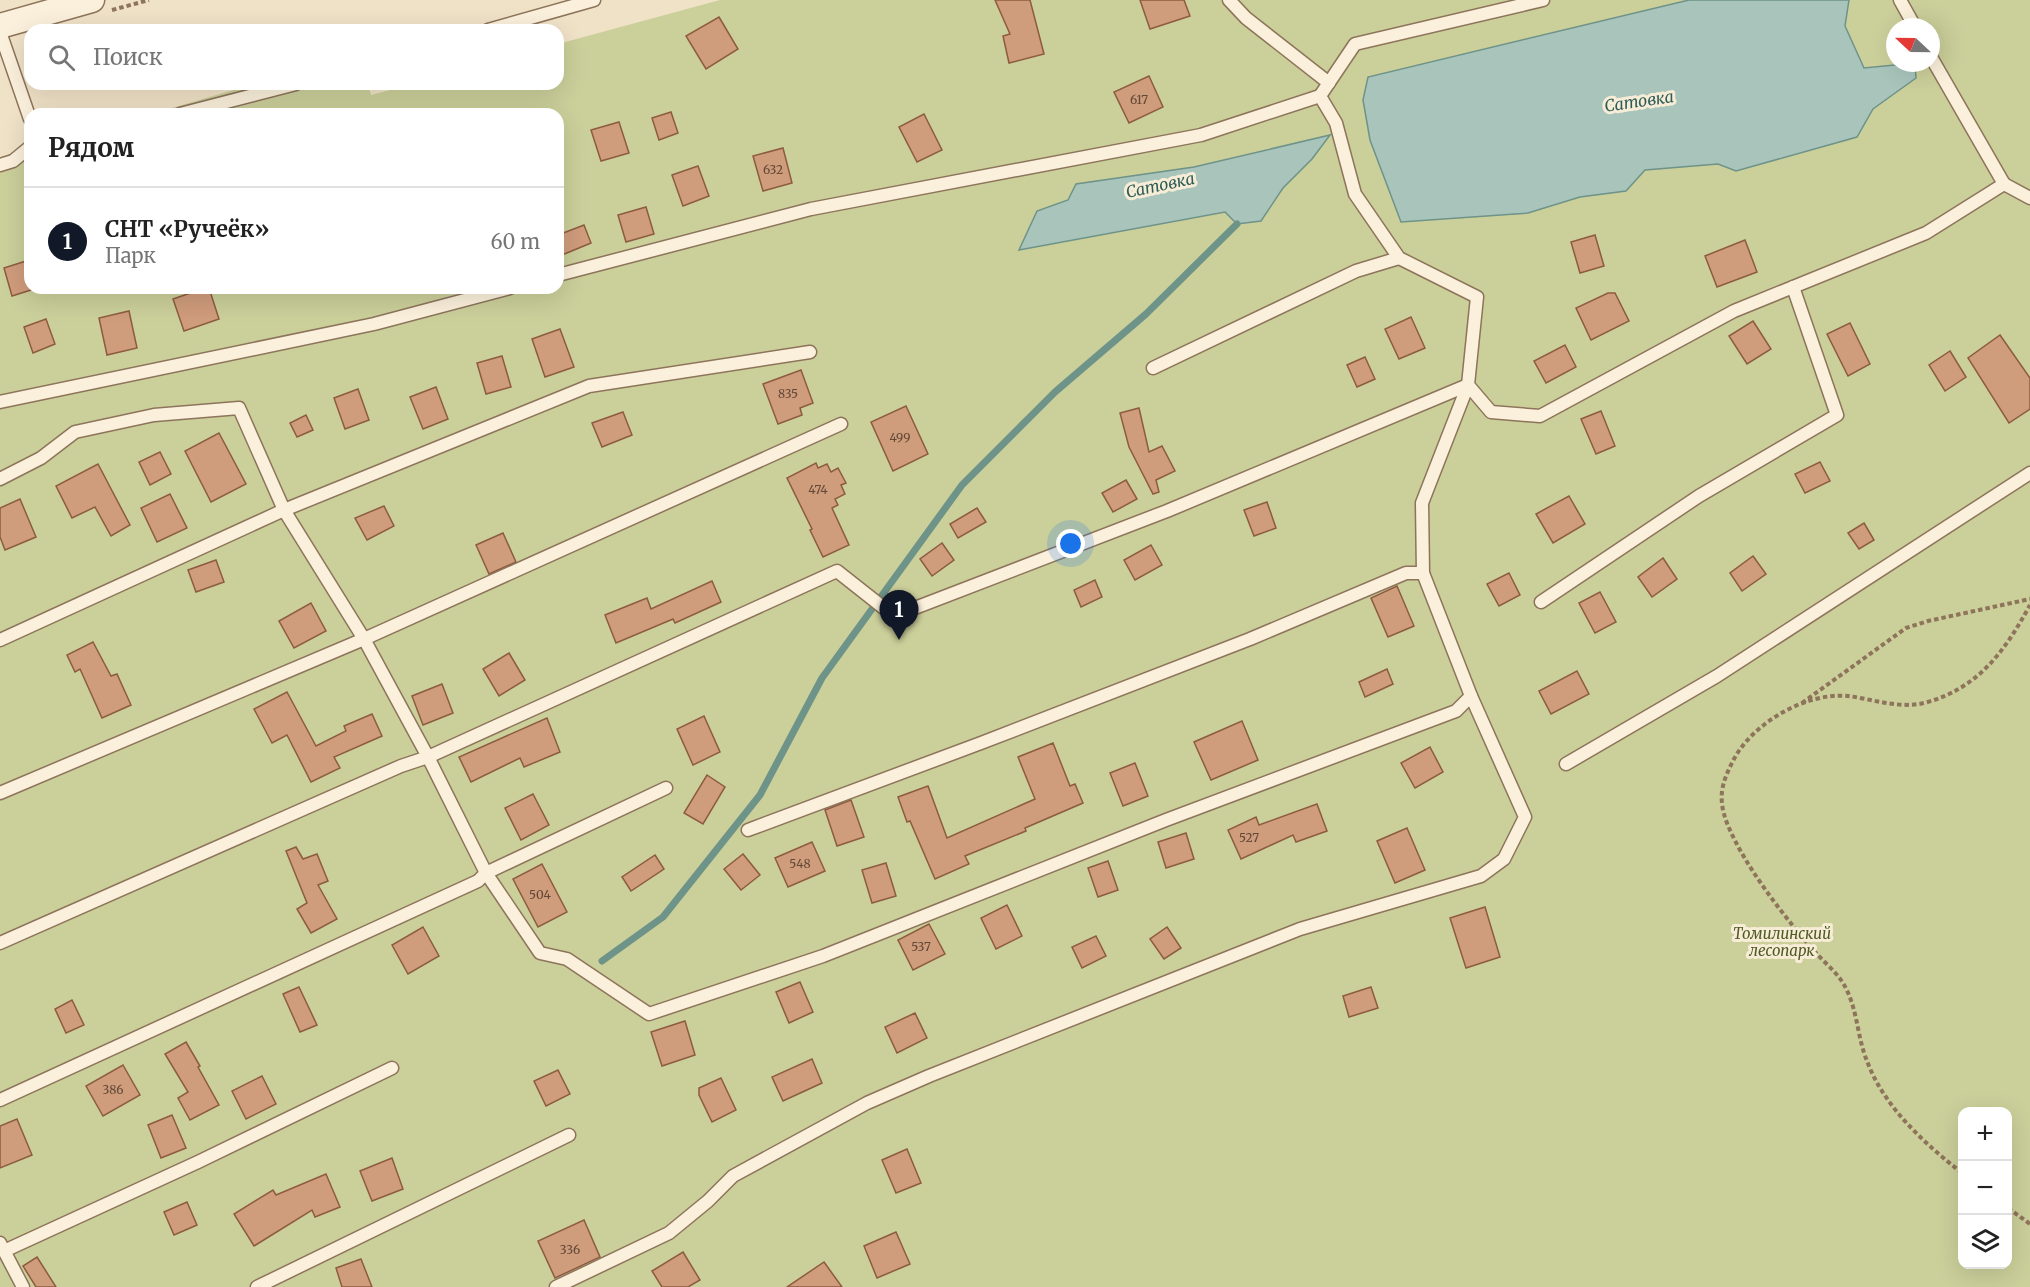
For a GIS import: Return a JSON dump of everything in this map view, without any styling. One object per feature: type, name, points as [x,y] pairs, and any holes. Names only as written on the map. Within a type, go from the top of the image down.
[{"type":"street","points":[[0,26],[93,0]]},
{"type":"lane","points":[[509,24],[594,0]]},
{"type":"lane","points":[[1229,0],[1245,18],[1329,83]]},
{"type":"lane","points":[[564,273],[811,209],[1201,135],[1320,96],[1355,44],[1543,0]]},
{"type":"lane","points":[[1900,0],[1910,18]]},
{"type":"lane","points":[[0,32],[26,108]]},
{"type":"lane","points":[[1940,72],[2004,184],[2030,198]]},
{"type":"lane","points":[[203,108],[273,90]]},
{"type":"lane","points":[[556,1287],[669,1233],[708,1201],[733,1176],[867,1103],[929,1076],[1300,930],[1481,876],[1504,859],[1525,817],[1471,696],[1423,573],[1422,503],[1468,385],[1477,297],[1399,258],[1355,194],[1336,123],[1320,96]]},
{"type":"lane","points":[[0,165],[13,161],[24,152]]},
{"type":"lane","points":[[1468,385],[1491,412],[1540,416],[1734,311],[1926,233],[2004,184]]},
{"type":"lane","points":[[1153,368],[1356,271],[1399,258]]},
{"type":"lane","points":[[1541,602],[1699,496],[1838,414],[1793,287]]},
{"type":"lane","points":[[0,402],[374,324],[487,294]]},
{"type":"lane","points":[[0,640],[284,510],[589,386],[810,352]]},
{"type":"lane","points":[[0,943],[401,766],[428,757],[837,572],[894,616],[1167,511],[1468,385]]},
{"type":"lane","points":[[0,479],[41,458],[75,432],[154,415],[238,408],[284,510],[364,639],[428,757],[486,873],[540,953],[567,959],[649,1014],[823,956],[1166,820],[1456,711],[1471,696]]},
{"type":"lane","points":[[0,793],[364,639],[841,424]]},
{"type":"lane","points":[[1566,764],[1717,676],[2030,473]]},
{"type":"lane","points":[[748,830],[1250,639],[1406,573],[1423,573]]},
{"type":"lane","points":[[0,1100],[478,881],[486,873],[666,788]]},
{"type":"lane","points":[[23,1287],[1,1246],[209,1156],[392,1068]]},
{"type":"lane","points":[[257,1287],[569,1135]]},
{"type":"path","points":[[1797,707],[1906,628],[2030,598]]},
{"type":"path","points":[[1958,1170],[1936,1152],[1883,1095],[1866,1059],[1851,998],[1840,979],[1767,892],[1727,822],[1721,803],[1722,783],[1742,745],[1757,729],[1783,712],[1817,700],[1845,696],[1895,704],[1923,703],[1969,683],[1989,666],[2013,637],[2030,605]]},
{"type":"path","points":[[2012,1212],[2030,1224]]},
{"type":"green space","name":"Томилинский лесопарк","points":[[720,0],[2030,0],[2030,1287],[0,1287],[0,157],[24,150],[24,294],[564,294],[564,108],[172,108],[233,90],[370,90],[371,95],[390,90],[564,90],[564,42]]},
{"type":"water","name":"Сатовка","points":[[1689,0],[1849,0],[1845,26],[1864,68],[1886,66],[1886,72],[1916,72],[1916,78],[1873,109],[1857,137],[1736,171],[1718,164],[1645,170],[1626,191],[1580,197],[1528,213],[1401,222],[1370,140],[1363,100],[1368,77]]},
{"type":"water","name":"Сатовка","points":[[1330,135],[1312,159],[1283,188],[1261,221],[1237,224],[1225,212],[1019,250],[1037,211],[1068,200],[1076,184],[1194,167]]},
{"type":"building","points":[[995,0],[1030,0],[1044,54],[1009,63],[1003,36],[1010,34]]},
{"type":"building","points":[[1140,0],[1184,0],[1190,16],[1150,29]]},
{"type":"building","points":[[719,17],[738,49],[706,69],[686,36]]},
{"type":"building","points":[[1149,76],[1163,107],[1129,123],[1114,92]]},
{"type":"building","points":[[671,112],[678,133],[659,140],[652,118]]},
{"type":"building","points":[[924,114],[942,150],[917,162],[899,127]]},
{"type":"building","points":[[619,122],[629,153],[601,161],[591,130]]},
{"type":"building","points":[[783,148],[792,183],[763,191],[753,156]]},
{"type":"building","points":[[698,166],[709,196],[683,206],[672,175]]},
{"type":"building","points":[[646,207],[654,234],[626,242],[618,215]]},
{"type":"building","points":[[584,225],[591,243],[564,254],[564,233]]},
{"type":"building","points":[[1595,235],[1604,266],[1580,273],[1571,242]]},
{"type":"building","points":[[1745,240],[1757,272],[1717,287],[1705,256]]},
{"type":"building","points":[[24,262],[24,292],[12,296],[4,268]]},
{"type":"building","points":[[1608,293],[1615,293],[1629,321],[1591,340],[1576,308]]},
{"type":"building","points":[[188,294],[211,294],[219,319],[184,331],[173,299]]},
{"type":"building","points":[[129,311],[137,348],[107,355],[99,318]]},
{"type":"building","points":[[1411,317],[1425,348],[1399,359],[1385,329]]},
{"type":"building","points":[[46,319],[55,344],[33,353],[24,327]]},
{"type":"building","points":[[1753,321],[1771,349],[1747,364],[1729,336]]},
{"type":"building","points":[[1850,323],[1870,364],[1848,376],[1827,334]]},
{"type":"building","points":[[560,329],[574,367],[545,377],[532,339]]},
{"type":"building","points":[[2000,335],[2030,378],[2030,409],[2009,423],[1968,358]]},
{"type":"building","points":[[1565,345],[1576,367],[1546,383],[1534,361]]},
{"type":"building","points":[[1950,351],[1966,377],[1945,391],[1929,365]]},
{"type":"building","points":[[502,356],[511,387],[486,394],[477,363]]},
{"type":"building","points":[[1365,357],[1375,379],[1357,387],[1347,365]]},
{"type":"building","points":[[801,370],[813,403],[800,408],[802,415],[778,424],[763,384]]},
{"type":"building","points":[[436,387],[448,419],[423,429],[410,397]]},
{"type":"building","points":[[358,389],[369,420],[345,429],[334,398]]},
{"type":"building","points":[[906,406],[928,454],[893,471],[871,422]]},
{"type":"building","points":[[1139,408],[1149,452],[1162,446],[1175,471],[1156,480],[1159,492],[1153,494],[1129,447],[1120,413]]},
{"type":"building","points":[[1601,411],[1615,446],[1596,454],[1581,419]]},
{"type":"building","points":[[623,412],[632,435],[602,447],[592,423]]},
{"type":"building","points":[[306,415],[313,430],[297,437],[290,423]]},
{"type":"building","points":[[219,433],[246,484],[211,502],[185,451]]},
{"type":"building","points":[[160,452],[171,474],[150,485],[139,462]]},
{"type":"building","points":[[1820,462],[1830,481],[1805,493],[1795,474]]},
{"type":"building","points":[[816,463],[818,468],[827,464],[831,472],[838,468],[846,483],[841,485],[845,494],[835,499],[838,505],[832,508],[849,545],[823,557],[787,478]]},
{"type":"building","points":[[98,464],[130,525],[111,536],[95,507],[72,518],[56,486]]},
{"type":"building","points":[[1126,480],[1137,499],[1113,512],[1102,493]]},
{"type":"building","points":[[170,494],[187,528],[157,542],[141,508]]},
{"type":"building","points":[[1569,496],[1585,524],[1553,543],[1536,514]]},
{"type":"building","points":[[20,499],[36,537],[5,550],[0,537],[0,508]]},
{"type":"building","points":[[1267,502],[1276,528],[1254,536],[1244,510]]},
{"type":"building","points":[[384,506],[394,526],[367,540],[355,518]]},
{"type":"building","points":[[977,508],[986,522],[958,538],[950,524]]},
{"type":"building","points":[[1864,523],[1874,540],[1859,549],[1848,533]]},
{"type":"building","points":[[503,533],[516,562],[489,574],[476,545]]},
{"type":"building","points":[[942,543],[954,560],[932,576],[920,559]]},
{"type":"building","points":[[1151,545],[1162,565],[1135,580],[1124,560]]},
{"type":"building","points":[[1753,556],[1766,574],[1742,591],[1730,573]]},
{"type":"building","points":[[1663,558],[1677,579],[1652,597],[1638,577]]},
{"type":"building","points":[[216,560],[224,582],[196,592],[188,570]]},
{"type":"building","points":[[1509,573],[1520,595],[1499,606],[1487,584]]},
{"type":"building","points":[[1095,580],[1102,597],[1081,607],[1074,590]]},
{"type":"building","points":[[712,581],[721,602],[675,623],[673,619],[616,643],[605,615],[647,598],[651,609]]},
{"type":"building","points":[[1397,586],[1414,626],[1388,637],[1371,598]]},
{"type":"building","points":[[1600,592],[1616,622],[1595,633],[1579,603]]},
{"type":"building","points":[[311,603],[326,631],[294,648],[279,621]]},
{"type":"building","points":[[93,642],[111,676],[117,674],[131,705],[102,718],[80,669],[75,672],[67,655]]},
{"type":"building","points":[[509,653],[525,680],[499,696],[483,669]]},
{"type":"building","points":[[1387,669],[1393,684],[1365,697],[1359,682]]},
{"type":"building","points":[[1577,671],[1589,694],[1551,714],[1539,691]]},
{"type":"building","points":[[442,684],[453,713],[423,725],[412,696]]},
{"type":"building","points":[[287,692],[316,746],[346,731],[344,726],[372,714],[382,736],[334,757],[340,768],[311,782],[287,735],[272,743],[254,709]]},
{"type":"building","points":[[704,716],[720,752],[693,765],[677,729]]},
{"type":"building","points":[[547,718],[560,752],[524,767],[520,758],[471,782],[459,757]]},
{"type":"building","points":[[1242,721],[1258,760],[1211,780],[1194,742]]},
{"type":"building","points":[[1053,743],[1070,786],[1075,784],[1083,803],[1025,828],[1026,831],[965,856],[969,864],[935,879],[910,821],[907,822],[898,797],[928,786],[947,838],[1035,799],[1018,757]]},
{"type":"building","points":[[1430,747],[1443,772],[1415,788],[1401,763]]},
{"type":"building","points":[[1135,763],[1148,796],[1123,806],[1110,773]]},
{"type":"building","points":[[707,775],[725,787],[703,824],[684,813]]},
{"type":"building","points":[[533,794],[549,825],[521,840],[505,808]]},
{"type":"building","points":[[851,800],[864,837],[837,846],[825,810]]},
{"type":"building","points":[[1317,804],[1327,831],[1296,842],[1293,835],[1241,859],[1228,830],[1256,817],[1259,825]]},
{"type":"building","points":[[1407,828],[1425,870],[1395,883],[1377,841]]},
{"type":"building","points":[[1186,833],[1194,859],[1166,868],[1158,842]]},
{"type":"building","points":[[812,842],[825,871],[788,887],[775,858]]},
{"type":"building","points":[[296,847],[303,859],[317,854],[328,881],[318,885],[337,919],[311,933],[297,909],[307,903],[286,851]]},
{"type":"building","points":[[743,854],[760,875],[741,890],[724,869]]},
{"type":"building","points":[[655,855],[664,869],[631,891],[622,877]]},
{"type":"building","points":[[1108,861],[1118,890],[1098,897],[1088,868]]},
{"type":"building","points":[[886,863],[896,896],[872,903],[862,870]]},
{"type":"building","points":[[542,864],[567,912],[538,927],[513,879]]},
{"type":"building","points":[[1007,905],[1022,936],[996,949],[981,918]]},
{"type":"building","points":[[1485,907],[1500,957],[1466,968],[1450,918]]},
{"type":"building","points":[[929,924],[945,954],[913,970],[898,940]]},
{"type":"building","points":[[423,927],[439,956],[408,974],[392,945]]},
{"type":"building","points":[[1167,927],[1181,948],[1164,959],[1150,939]]},
{"type":"building","points":[[1096,936],[1106,956],[1082,968],[1072,947]]},
{"type":"building","points":[[800,982],[813,1012],[789,1023],[776,992]]},
{"type":"building","points":[[299,987],[317,1025],[300,1032],[283,994]]},
{"type":"building","points":[[1371,987],[1378,1008],[1349,1017],[1343,996]]},
{"type":"building","points":[[72,1000],[84,1025],[66,1033],[55,1009]]},
{"type":"building","points":[[915,1013],[927,1038],[897,1053],[885,1027]]},
{"type":"building","points":[[685,1021],[695,1055],[662,1066],[651,1032]]},
{"type":"building","points":[[186,1042],[219,1105],[190,1120],[178,1098],[188,1092],[165,1054]]},
{"type":"building","points":[[812,1059],[822,1083],[783,1101],[772,1077]]},
{"type":"building","points":[[123,1065],[140,1095],[103,1116],[86,1086]]},
{"type":"building","points":[[558,1070],[570,1094],[546,1106],[534,1081]]},
{"type":"building","points":[[262,1076],[276,1104],[246,1119],[232,1091]]},
{"type":"building","points":[[721,1078],[736,1110],[712,1122],[699,1095],[699,1088]]},
{"type":"building","points":[[172,1115],[186,1148],[161,1158],[148,1125]]},
{"type":"building","points":[[17,1119],[32,1155],[0,1168],[0,1126]]},
{"type":"building","points":[[907,1149],[921,1183],[896,1193],[882,1160]]},
{"type":"building","points":[[392,1158],[403,1189],[372,1201],[360,1171]]},
{"type":"building","points":[[326,1174],[340,1207],[315,1217],[312,1210],[254,1246],[234,1214],[273,1190],[276,1195]]},
{"type":"building","points":[[187,1202],[197,1225],[174,1235],[164,1212]]},
{"type":"building","points":[[584,1220],[600,1257],[555,1278],[538,1241]]},
{"type":"building","points":[[896,1232],[910,1264],[877,1278],[864,1246]]},
{"type":"building","points":[[683,1252],[700,1280],[688,1287],[662,1287],[652,1271]]},
{"type":"building","points":[[37,1257],[56,1287],[36,1287],[23,1266]]},
{"type":"building","points":[[361,1259],[372,1287],[342,1287],[336,1268]]},
{"type":"building","points":[[824,1262],[842,1287],[787,1287]]},
{"type":"waterway","points":[[602,961],[663,917],[760,795],[822,678],[962,485],[1055,392],[1146,314],[1237,224]]},
{"type":"place","name":"СНТ «Ручеёк»","points":[[899,640]]}]
